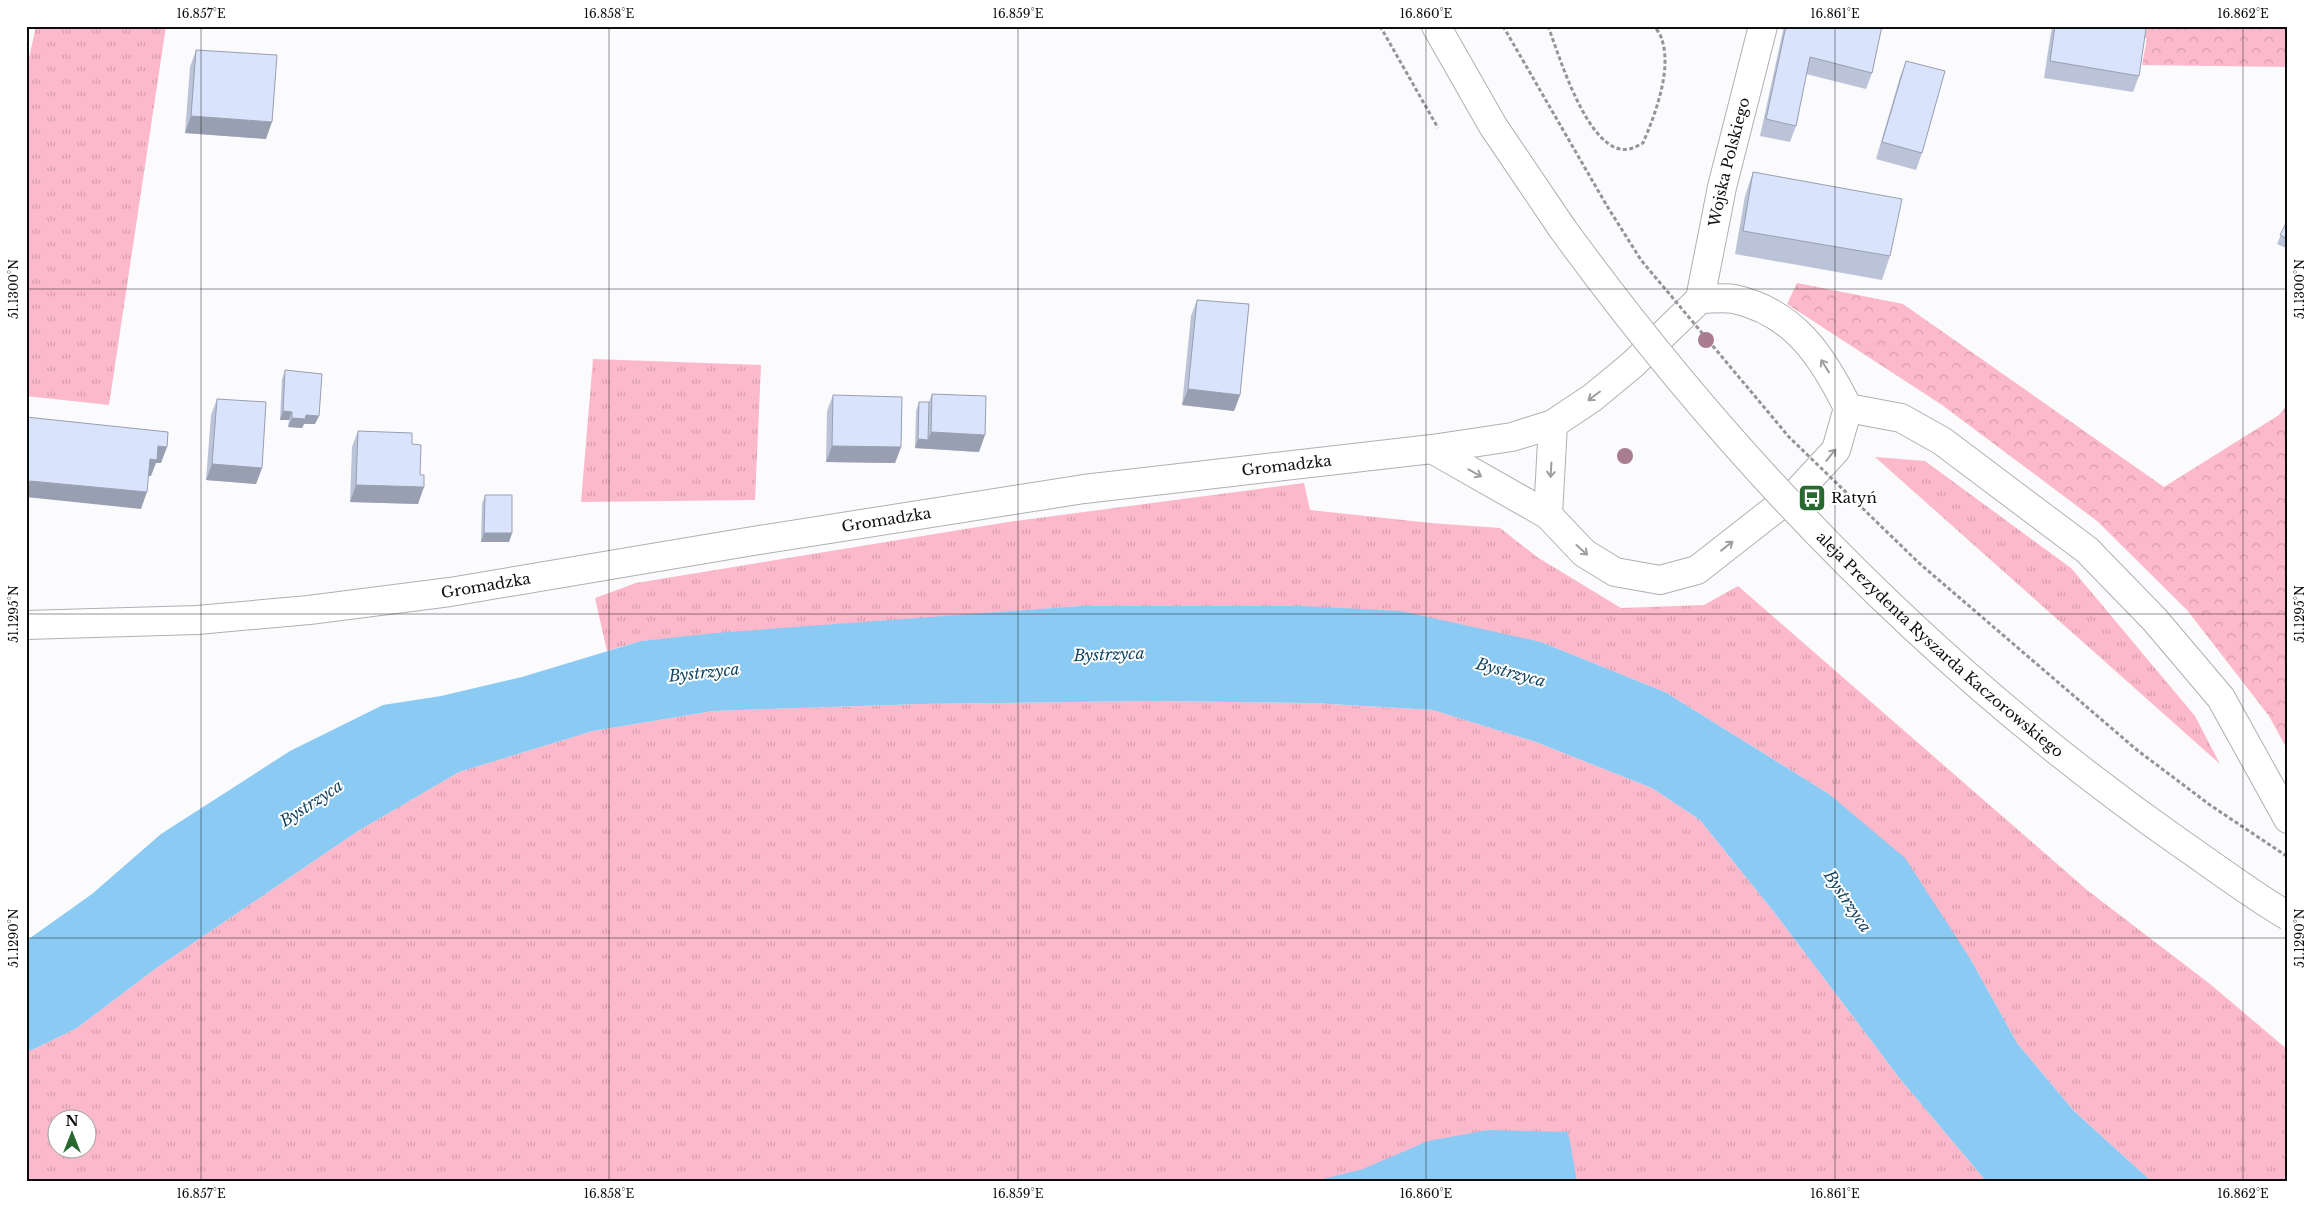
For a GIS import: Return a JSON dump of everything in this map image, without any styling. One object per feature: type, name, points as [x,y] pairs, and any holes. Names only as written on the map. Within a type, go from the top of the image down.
[{"type":"street","name":"aleja Prezydenta Ryszarda Kaczorowskiego","points":[[1436,26],[1493,126],[1606,289],[1727,437],[1825,542],[1910,625],[1997,703],[2106,790],[2288,916]]},
{"type":"street","name":"Wojska Polskiego","points":[[1700,299],[1722,187],[1763,26]]},
{"type":"street","points":[[1432,449],[1548,515],[1584,553],[1615,572],[1660,580],[1697,570],[1798,490],[1836,450],[1848,408],[1812,346],[1770,311],[1733,299],[1700,299]]},
{"type":"street","name":"Gromadzka","points":[[26,625],[197,620],[441,594],[753,541],[1084,489],[1432,449],[1512,437],[1553,424],[1592,398],[1632,365],[1700,299]]},
{"type":"street","points":[[1848,408],[1901,418],[1942,441],[2087,550],[2155,620],[2221,698],[2288,819]]},
{"type":"street","points":[[1548,515],[1553,424]]},
{"type":"path","points":[[1380,26],[1438,128]]},
{"type":"path","points":[[1504,26],[1607,206],[1641,260],[1789,437],[1912,556],[2137,750],[2210,805],[2288,857]]},
{"type":"path","points":[[1548,26],[1583,113],[1598,135],[1611,146],[1628,150],[1644,143],[1662,88],[1664,62],[1662,40],[1654,26]]},
{"type":"green space","points":[[36,26],[166,26],[109,405],[26,396],[26,72]]},
{"type":"green space","points":[[2068,26],[2288,26],[2288,67],[2142,65],[2147,38]]},
{"type":"green space","points":[[1797,283],[1903,304],[2164,487],[2279,415],[2288,404],[2288,751],[2269,716],[2187,610],[2097,521],[1942,405],[1787,304]]},
{"type":"green space","points":[[593,359],[761,365],[755,500],[581,502]]},
{"type":"green space","points":[[1875,457],[1925,461],[2071,568],[2195,716],[2220,764]]},
{"type":"green space","points":[[1304,483],[1310,510],[1431,523],[1500,528],[1537,557],[1621,608],[1704,605],[1738,586],[2087,890],[2210,984],[2288,1050],[2288,1181],[2151,1181],[2074,1111],[2017,1043],[1971,960],[1829,794],[1665,692],[1541,642],[1303,606],[1080,606],[641,641],[607,651],[595,598],[636,583],[1008,522]]},
{"type":"green space","points":[[1153,701],[1312,703],[1433,710],[1536,742],[1652,788],[1700,820],[1774,912],[1901,1080],[1986,1181],[26,1181],[26,1053],[77,1028],[155,969],[358,831],[459,772],[593,731],[713,711],[921,704]]},
{"type":"water","name":"Bystrzyca","points":[[1080,606],[1303,606],[1401,611],[1541,642],[1665,692],[1829,794],[1905,858],[1971,960],[2017,1043],[2074,1111],[2151,1181],[1986,1181],[1901,1080],[1774,912],[1700,820],[1652,788],[1536,742],[1433,710],[1312,703],[1153,701],[921,704],[713,711],[593,731],[459,772],[358,831],[155,969],[77,1028],[26,1053],[26,941],[92,894],[161,834],[290,751],[383,705],[441,696],[522,677],[641,641],[716,633]]},
{"type":"water","points":[[1488,1130],[1568,1132],[1577,1181],[1315,1181],[1363,1169],[1428,1141]]},
{"type":"building","points":[[1786,26],[1882,26],[1872,73],[1810,57],[1796,126],[1766,119]]},
{"type":"building","points":[[2055,26],[2129,26],[2146,29],[2139,76],[2050,61]]},
{"type":"building","points":[[196,50],[277,55],[272,122],[191,116]]},
{"type":"building","points":[[1906,61],[1945,71],[1922,153],[1882,142]]},
{"type":"building","points":[[1753,172],[1902,199],[1890,256],[1743,231]]},
{"type":"building","points":[[2288,219],[2288,239],[2280,235]]},
{"type":"building","points":[[1197,300],[1249,304],[1240,395],[1188,389]]},
{"type":"building","points":[[285,370],[322,374],[319,416],[306,415],[305,419],[292,418],[292,412],[283,411]]},
{"type":"building","points":[[932,394],[986,396],[985,435],[931,432]]},
{"type":"building","points":[[833,395],[902,397],[901,447],[832,446]]},
{"type":"building","points":[[217,399],[266,402],[262,468],[212,464]]},
{"type":"building","points":[[919,402],[929,402],[928,440],[918,439]]},
{"type":"building","points":[[26,417],[168,432],[167,447],[158,446],[157,460],[150,459],[147,492],[30,481],[29,485],[26,485]]},
{"type":"building","points":[[358,431],[412,433],[412,444],[421,445],[420,475],[424,475],[424,487],[356,485]]},
{"type":"building","points":[[485,495],[512,495],[512,533],[484,533]]},
{"type":"place","name":"Ratyń","points":[[1812,498]]}]
